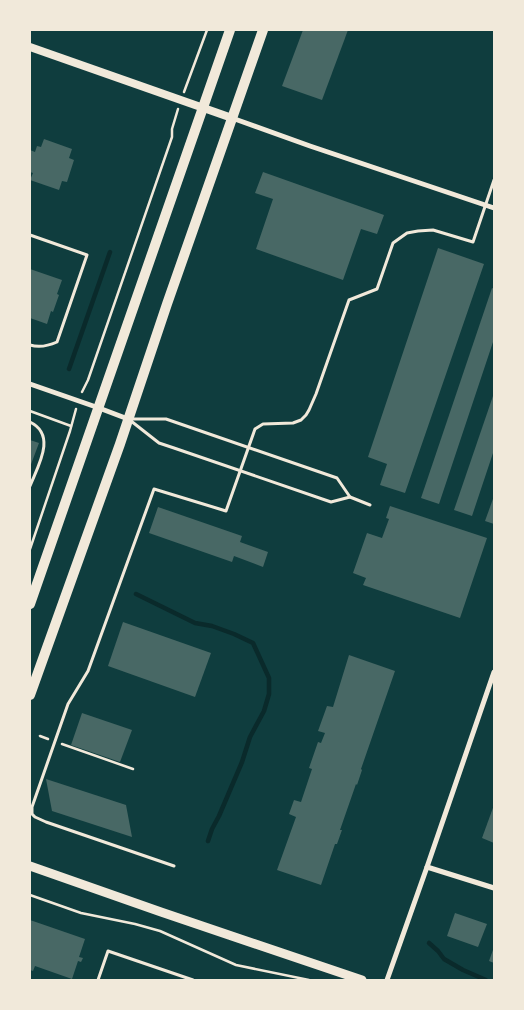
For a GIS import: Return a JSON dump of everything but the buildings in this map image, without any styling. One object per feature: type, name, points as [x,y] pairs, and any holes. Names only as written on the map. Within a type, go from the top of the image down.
[{"type":"main road","points":[[30,604],[230,30]]},
{"type":"main road","points":[[30,695],[133,406],[262,30]]},
{"type":"main road","points":[[30,866],[362,980]]},
{"type":"street","points":[[30,47],[494,208]]},
{"type":"street","points":[[30,384],[128,419]]},
{"type":"street","points":[[386,980],[494,672]]},
{"type":"street","points":[[427,867],[494,888]]},
{"type":"lane","points":[[174,866],[35,817],[32,814],[32,807],[68,704],[88,671],[154,489],[226,512],[255,429],[263,424],[293,423],[301,420],[306,415],[316,394],[349,300],[377,289],[393,244],[407,233],[433,230],[473,242],[494,180]]},
{"type":"lane","points":[[30,236],[87,255],[57,342],[43,347],[30,345]]},
{"type":"lane","points":[[128,419],[166,419],[336,478],[350,497],[370,505]]},
{"type":"lane","points":[[128,419],[159,443],[330,502],[350,497]]},
{"type":"lane","points":[[30,422],[40,428],[44,436],[44,447],[30,486]]},
{"type":"lane","points":[[98,980],[108,951],[193,980]]},
{"type":"path","points":[[30,549],[78,401],[88,380],[172,137],[172,129],[181,100],[206,30]]},
{"type":"path","points":[[30,411],[71,426]]},
{"type":"path","points":[[40,736],[133,769]]},
{"type":"path","points":[[30,895],[81,913],[160,931],[236,964],[309,980]]},
{"type":"waterway","points":[[69,369],[110,252]]},
{"type":"waterway","points":[[136,594],[195,623],[212,626],[253,643],[269,678],[269,694],[264,711],[250,737],[242,762],[208,841]]},
{"type":"waterway","points":[[429,943],[444,959],[486,980]]}]
